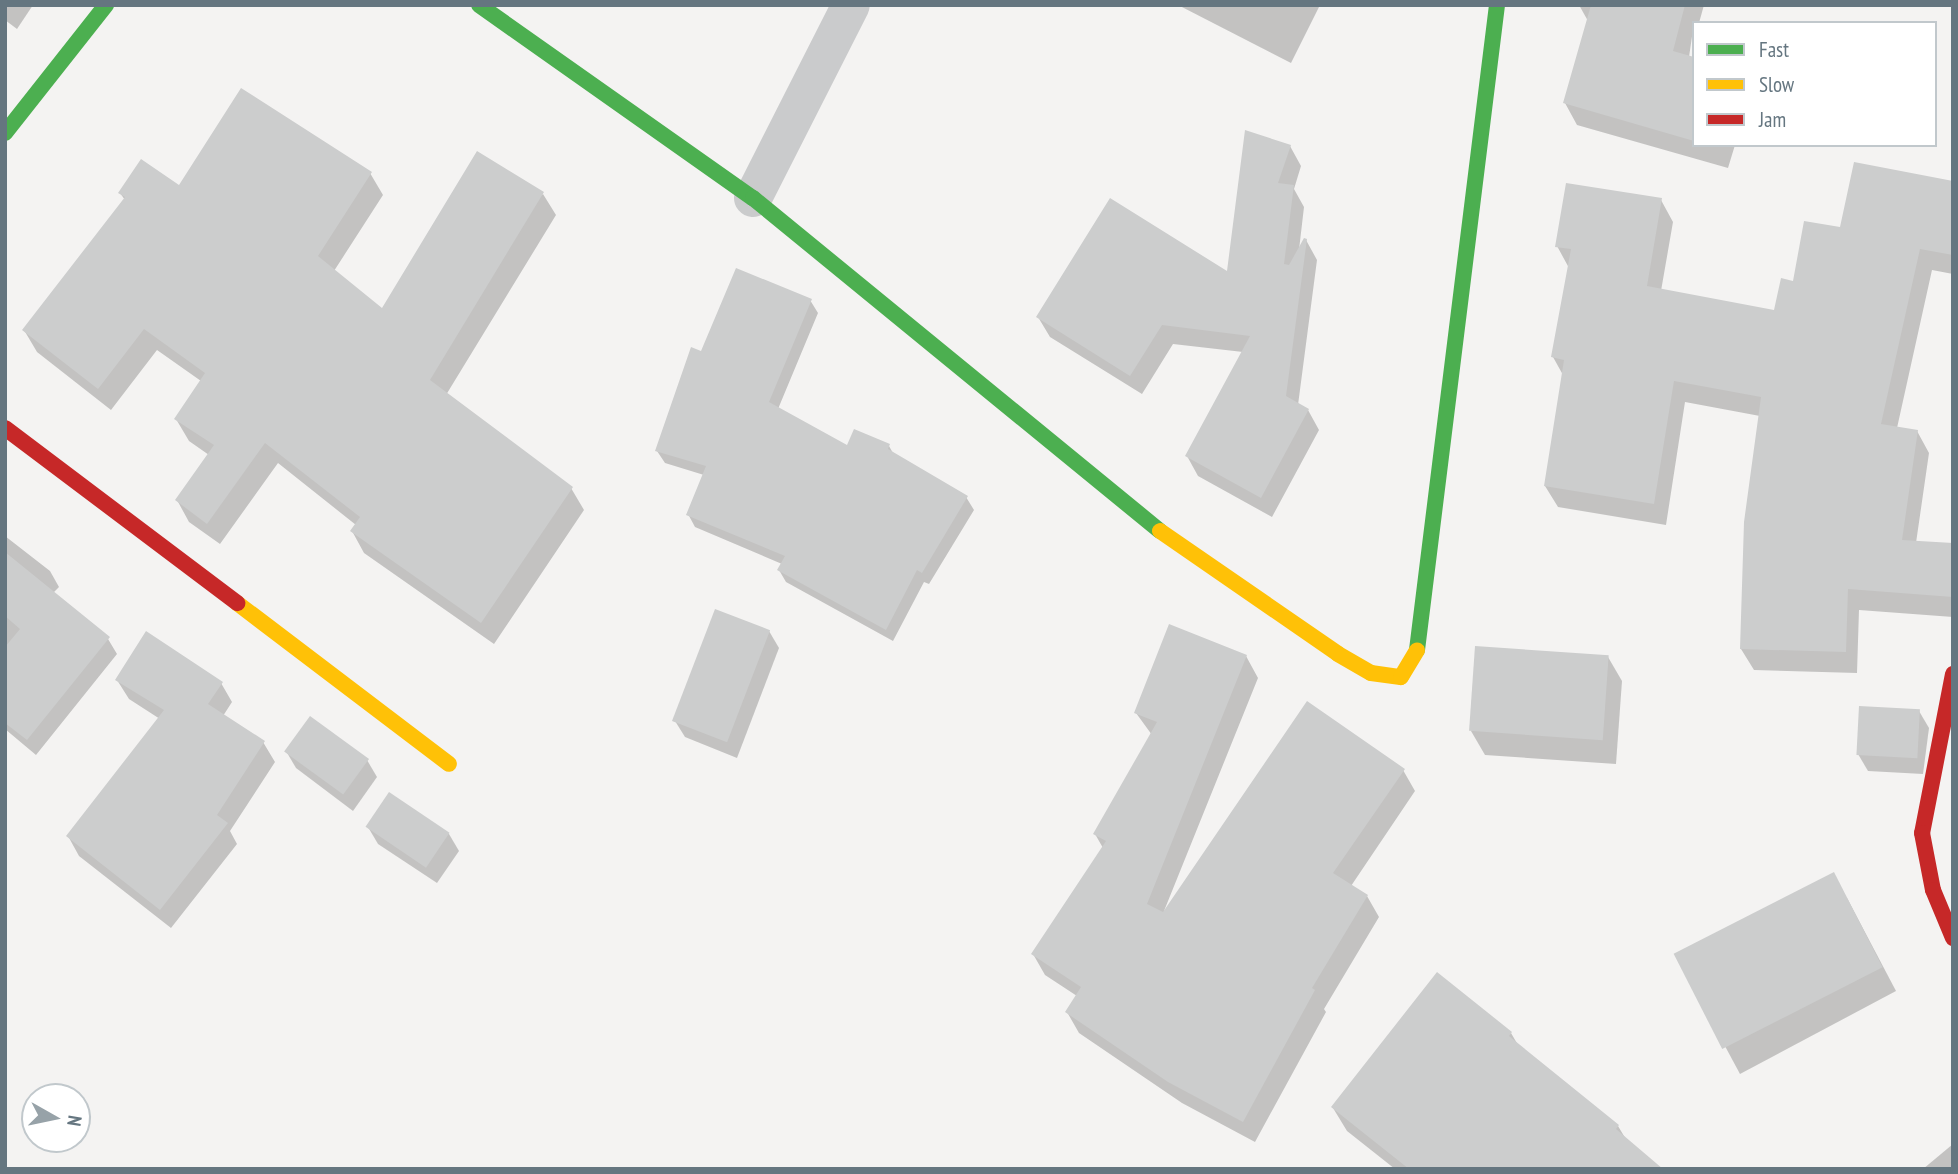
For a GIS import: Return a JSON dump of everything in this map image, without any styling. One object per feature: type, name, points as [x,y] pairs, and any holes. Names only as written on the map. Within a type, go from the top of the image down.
[{"type":"street","points":[[5,133],[106,5]]},
{"type":"street","points":[[479,5],[752,198],[1167,537],[1338,654],[1371,673],[1401,677],[1416,653],[1420,633],[1487,107],[1497,5]]},
{"type":"street","points":[[752,198],[851,5]]},
{"type":"street","points":[[5,428],[449,764]]},
{"type":"street","points":[[1953,674],[1922,833],[1933,890],[1953,938]]},
{"type":"building","points":[[1591,5],[1685,5],[1673,51],[1692,56],[1692,140],[1563,103]]},
{"type":"building","points":[[241,88],[372,172],[318,256],[382,308],[477,151],[544,192],[430,380],[573,487],[481,623],[350,531],[360,517],[265,443],[207,524],[175,500],[214,445],[174,419],[205,373],[144,329],[98,389],[22,330],[125,197],[118,193],[141,159],[179,185]]},
{"type":"building","points":[[1245,130],[1291,145],[1278,183],[1294,185],[1284,264],[1289,265],[1304,238],[1307,239],[1286,396],[1309,409],[1261,498],[1185,456],[1250,336],[1162,325],[1130,376],[1036,317],[1110,198],[1227,271]]},
{"type":"building","points":[[1854,162],[1953,181],[1953,255],[1920,249],[1881,424],[1918,430],[1902,540],[1953,543],[1953,597],[1848,589],[1846,652],[1740,649],[1744,522],[1761,397],[1674,381],[1654,504],[1544,486],[1564,360],[1551,357],[1571,249],[1555,247],[1566,183],[1662,198],[1647,286],[1774,310],[1781,278],[1793,281],[1804,221],[1840,227]]},
{"type":"building","points":[[736,268],[812,299],[769,402],[847,445],[854,429],[890,444],[888,449],[968,496],[922,573],[917,570],[886,630],[777,570],[785,556],[686,515],[706,466],[655,451],[691,347],[701,351]]},
{"type":"building","points":[[5,552],[110,637],[27,740],[5,723],[5,647],[20,629],[5,616]]},
{"type":"building","points":[[715,609],[770,630],[727,742],[672,721]]},
{"type":"building","points":[[1169,624],[1247,655],[1147,904],[1163,912],[1307,701],[1405,769],[1333,873],[1368,895],[1312,988],[1315,990],[1243,1122],[1168,1082],[1065,1012],[1081,987],[1031,954],[1106,841],[1093,834],[1157,722],[1134,713]]},
{"type":"building","points":[[146,631],[223,682],[208,704],[265,741],[217,815],[228,823],[160,910],[66,836],[164,710],[115,680]]},
{"type":"building","points":[[1475,646],[1609,655],[1603,740],[1469,731]]},
{"type":"building","points":[[1859,706],[1920,709],[1917,758],[1856,755]]},
{"type":"building","points":[[310,716],[369,759],[343,795],[284,752]]},
{"type":"building","points":[[389,792],[450,833],[426,868],[366,827]]},
{"type":"building","points":[[1834,872],[1883,967],[1722,1049],[1674,954]]},
{"type":"building","points":[[1437,972],[1512,1032],[1509,1036],[1619,1125],[1616,1129],[1663,1169],[1409,1169],[1331,1107]]},
{"type":"traffic: fast","points":[[5,133],[106,5]]},
{"type":"traffic: fast","points":[[479,5],[753,198],[1160,531]]},
{"type":"traffic: fast","points":[[1417,650],[1497,5]]},
{"type":"traffic: slow","points":[[1160,531],[1338,654],[1371,673],[1401,677],[1417,650]]},
{"type":"traffic: slow","points":[[237,603],[449,764]]},
{"type":"traffic: jam","points":[[5,428],[237,603]]},
{"type":"traffic: jam","points":[[1953,674],[1922,833],[1933,890],[1953,938]]}]
